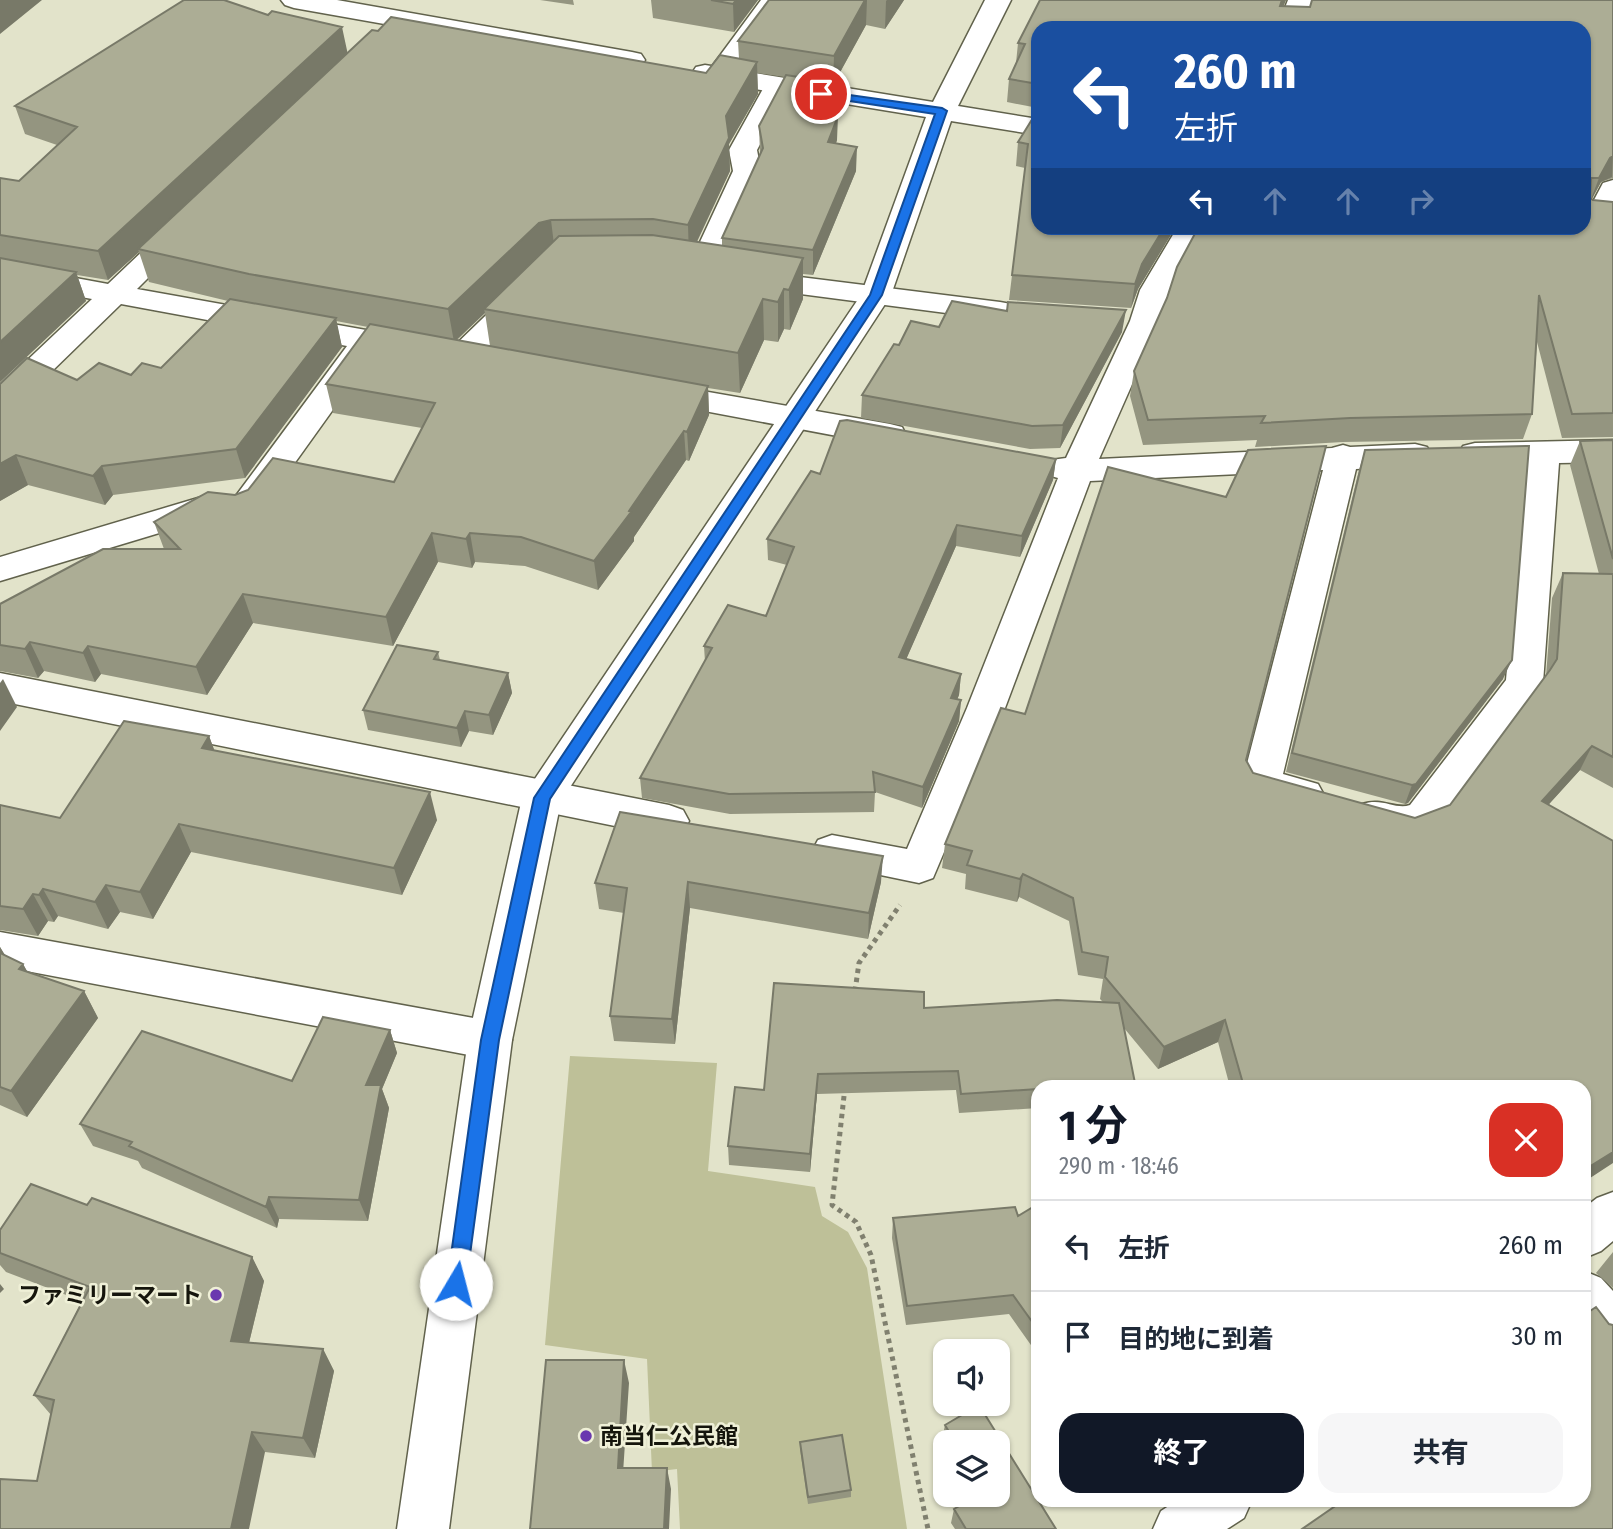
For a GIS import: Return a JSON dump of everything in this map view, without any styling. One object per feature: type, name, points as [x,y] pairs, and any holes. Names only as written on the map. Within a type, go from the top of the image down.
[{"type":"street","points":[[293,0],[394,29],[650,63]]},
{"type":"street","points":[[718,76],[774,0]]},
{"type":"street","points":[[423,1529],[490,1040],[542,798],[876,295],[942,111],[998,0]]},
{"type":"street","points":[[1293,21],[1301,0]]},
{"type":"street","points":[[677,68],[776,87],[1031,126]]},
{"type":"street","points":[[776,87],[743,150],[747,171],[690,268],[803,288],[1023,314]]},
{"type":"street","points":[[1599,215],[1613,189]]},
{"type":"street","points":[[0,404],[204,208]]},
{"type":"street","points":[[799,845],[919,867],[986,708],[1132,321],[1155,290],[1188,235]]},
{"type":"street","points":[[0,273],[500,365]]},
{"type":"street","points":[[460,358],[545,274]]},
{"type":"street","points":[[0,569],[208,506],[244,509],[367,340]]},
{"type":"street","points":[[631,388],[917,440]]},
{"type":"street","points":[[1037,463],[1077,471],[1342,456],[1613,451]]},
{"type":"street","points":[[1342,456],[1261,783],[1406,823],[1424,816],[1524,684],[1543,452]]},
{"type":"street","points":[[0,687],[486,784],[542,798],[706,828]]},
{"type":"street","points":[[0,949],[490,1040]]},
{"type":"street","points":[[1591,1230],[1613,1213]]},
{"type":"street","points":[[1591,1301],[1613,1325]]},
{"type":"street","points":[[1180,1529],[1215,1507]]},
{"type":"path","points":[[854,1004],[859,963],[895,916],[919,867]]},
{"type":"path","points":[[845,1084],[832,1205],[856,1222],[872,1255],[928,1529]]},
{"type":"green space","points":[[570,1056],[717,1063],[708,1171],[815,1187],[822,1216],[848,1232],[867,1268],[907,1529],[680,1529],[677,1469],[652,1472],[647,1359],[545,1345]]},
{"type":"building","points":[[184,0],[224,0],[268,15],[272,11],[342,27],[98,251],[0,235],[0,178],[19,181],[77,127],[15,106]]},
{"type":"building","points":[[711,0],[736,0],[733,4]]},
{"type":"building","points":[[769,0],[865,0],[834,56],[738,41]]},
{"type":"building","points":[[1040,0],[1282,0],[1280,6],[1310,7],[1312,0],[1613,0],[1613,156],[1599,178],[1591,178],[1591,21],[1031,21],[1031,83],[1009,79],[1025,44],[1018,43]]},
{"type":"building","points":[[391,17],[706,73],[720,55],[757,62],[726,116],[729,138],[688,225],[653,219],[551,220],[539,223],[448,309],[249,274],[138,249],[372,30],[378,31]]},
{"type":"building","points":[[786,75],[823,81],[817,92],[833,94],[825,114],[838,116],[828,142],[857,147],[813,250],[722,238],[763,148],[759,126]]},
{"type":"building","points":[[1031,121],[1031,235],[1160,235],[1142,264],[1135,284],[1012,275],[1028,144],[1018,142]]},
{"type":"building","points":[[1591,199],[1613,202],[1613,413],[1572,414],[1539,295],[1532,414],[1261,423],[1265,416],[1148,420],[1134,371],[1167,298],[1177,267],[1194,235],[1591,235]]},
{"type":"building","points":[[652,235],[803,258],[789,290],[784,289],[778,302],[763,299],[738,353],[484,309],[559,236]]},
{"type":"building","points":[[0,258],[76,272],[0,342]]},
{"type":"building","points":[[230,299],[336,318],[236,449],[102,466],[93,476],[16,455],[0,464],[0,384],[27,358],[77,380],[99,363],[131,375],[142,363],[161,368]]},
{"type":"building","points":[[952,301],[1007,311],[1008,302],[1126,310],[1063,425],[1032,426],[862,395],[894,344],[899,345],[911,321],[939,327]]},
{"type":"building","points":[[370,324],[708,386],[687,432],[684,431],[629,511],[631,512],[594,561],[521,537],[470,533],[466,539],[432,533],[386,617],[243,594],[196,667],[88,646],[83,653],[30,642],[25,649],[0,645],[0,604],[103,549],[180,549],[154,522],[208,492],[235,495],[248,490],[273,458],[394,482],[435,403],[326,384]]},
{"type":"building","points":[[847,420],[1056,459],[1022,536],[957,525],[899,657],[961,674],[951,698],[961,700],[923,787],[873,772],[875,792],[729,794],[640,778],[712,648],[704,646],[728,605],[766,616],[794,547],[767,539],[811,471],[820,474],[840,421]]},
{"type":"building","points":[[1613,440],[1613,559],[1580,441]]},
{"type":"building","points":[[1326,446],[1246,760],[1253,773],[1415,818],[1450,805],[1557,659],[1563,573],[1613,574],[1613,757],[1592,746],[1542,801],[1613,841],[1613,1152],[1591,1166],[1591,1080],[1242,1080],[1225,1020],[1164,1047],[1105,977],[1108,957],[1082,952],[1073,898],[1023,874],[1020,879],[967,865],[972,851],[945,844],[1001,708],[1025,714],[1108,467],[1226,497],[1248,450]]},
{"type":"building","points":[[1529,446],[1512,660],[1416,784],[1292,753],[1365,450]]},
{"type":"building","points":[[397,645],[438,652],[434,659],[508,673],[489,715],[465,711],[457,728],[363,710]]},
{"type":"building","points":[[124,721],[209,736],[202,748],[430,792],[394,868],[179,824],[140,892],[106,885],[95,902],[43,889],[39,895],[33,894],[23,909],[0,906],[0,805],[60,818]]},
{"type":"building","points":[[620,812],[883,856],[869,913],[688,882],[672,1019],[610,1016],[627,888],[595,883]]},
{"type":"building","points":[[0,953],[23,964],[19,969],[84,991],[11,1091],[0,1087]]},
{"type":"building","points":[[774,983],[924,992],[924,1008],[1057,1000],[1119,1003],[1134,1080],[1031,1080],[1031,1089],[961,1094],[958,1071],[818,1074],[810,1154],[728,1146],[735,1087],[764,1090]]},
{"type":"building","points":[[323,1017],[390,1030],[366,1085],[381,1085],[359,1200],[269,1197],[266,1207],[129,1146],[132,1142],[80,1124],[142,1031],[292,1081]]},
{"type":"building","points":[[31,1184],[87,1205],[92,1198],[252,1257],[231,1341],[323,1349],[303,1438],[252,1432],[231,1529],[0,1529],[0,1479],[37,1481],[54,1400],[34,1395],[90,1287],[0,1253],[0,1230]]},
{"type":"building","points":[[1015,1207],[1018,1216],[1031,1208],[1031,1320],[1013,1295],[907,1306],[893,1218]]},
{"type":"building","points":[[1596,1307],[1609,1324],[1613,1325],[1613,1529],[1302,1529],[1334,1507],[1591,1507],[1591,1310]]},
{"type":"building","name":"南当仁公民館","points":[[546,1360],[624,1360],[618,1468],[667,1468],[664,1529],[530,1529]]},
{"type":"building","points":[[960,1416],[986,1416],[995,1430],[948,1430],[945,1425]]},
{"type":"building","points":[[842,1435],[851,1490],[808,1497],[800,1442]]},
{"type":"building","points":[[1010,1455],[1031,1489],[1031,1507],[1042,1507],[1056,1529],[966,1529],[954,1509],[1010,1507]]},
{"type":"place","name":"ファミリーマート","points":[[216,1295]]},
{"type":"place","name":"南当仁公民館","points":[[586,1436]]},
{"type":"route","points":[[456,1284],[490,1040],[542,798],[876,295],[942,111],[821,94]]}]
